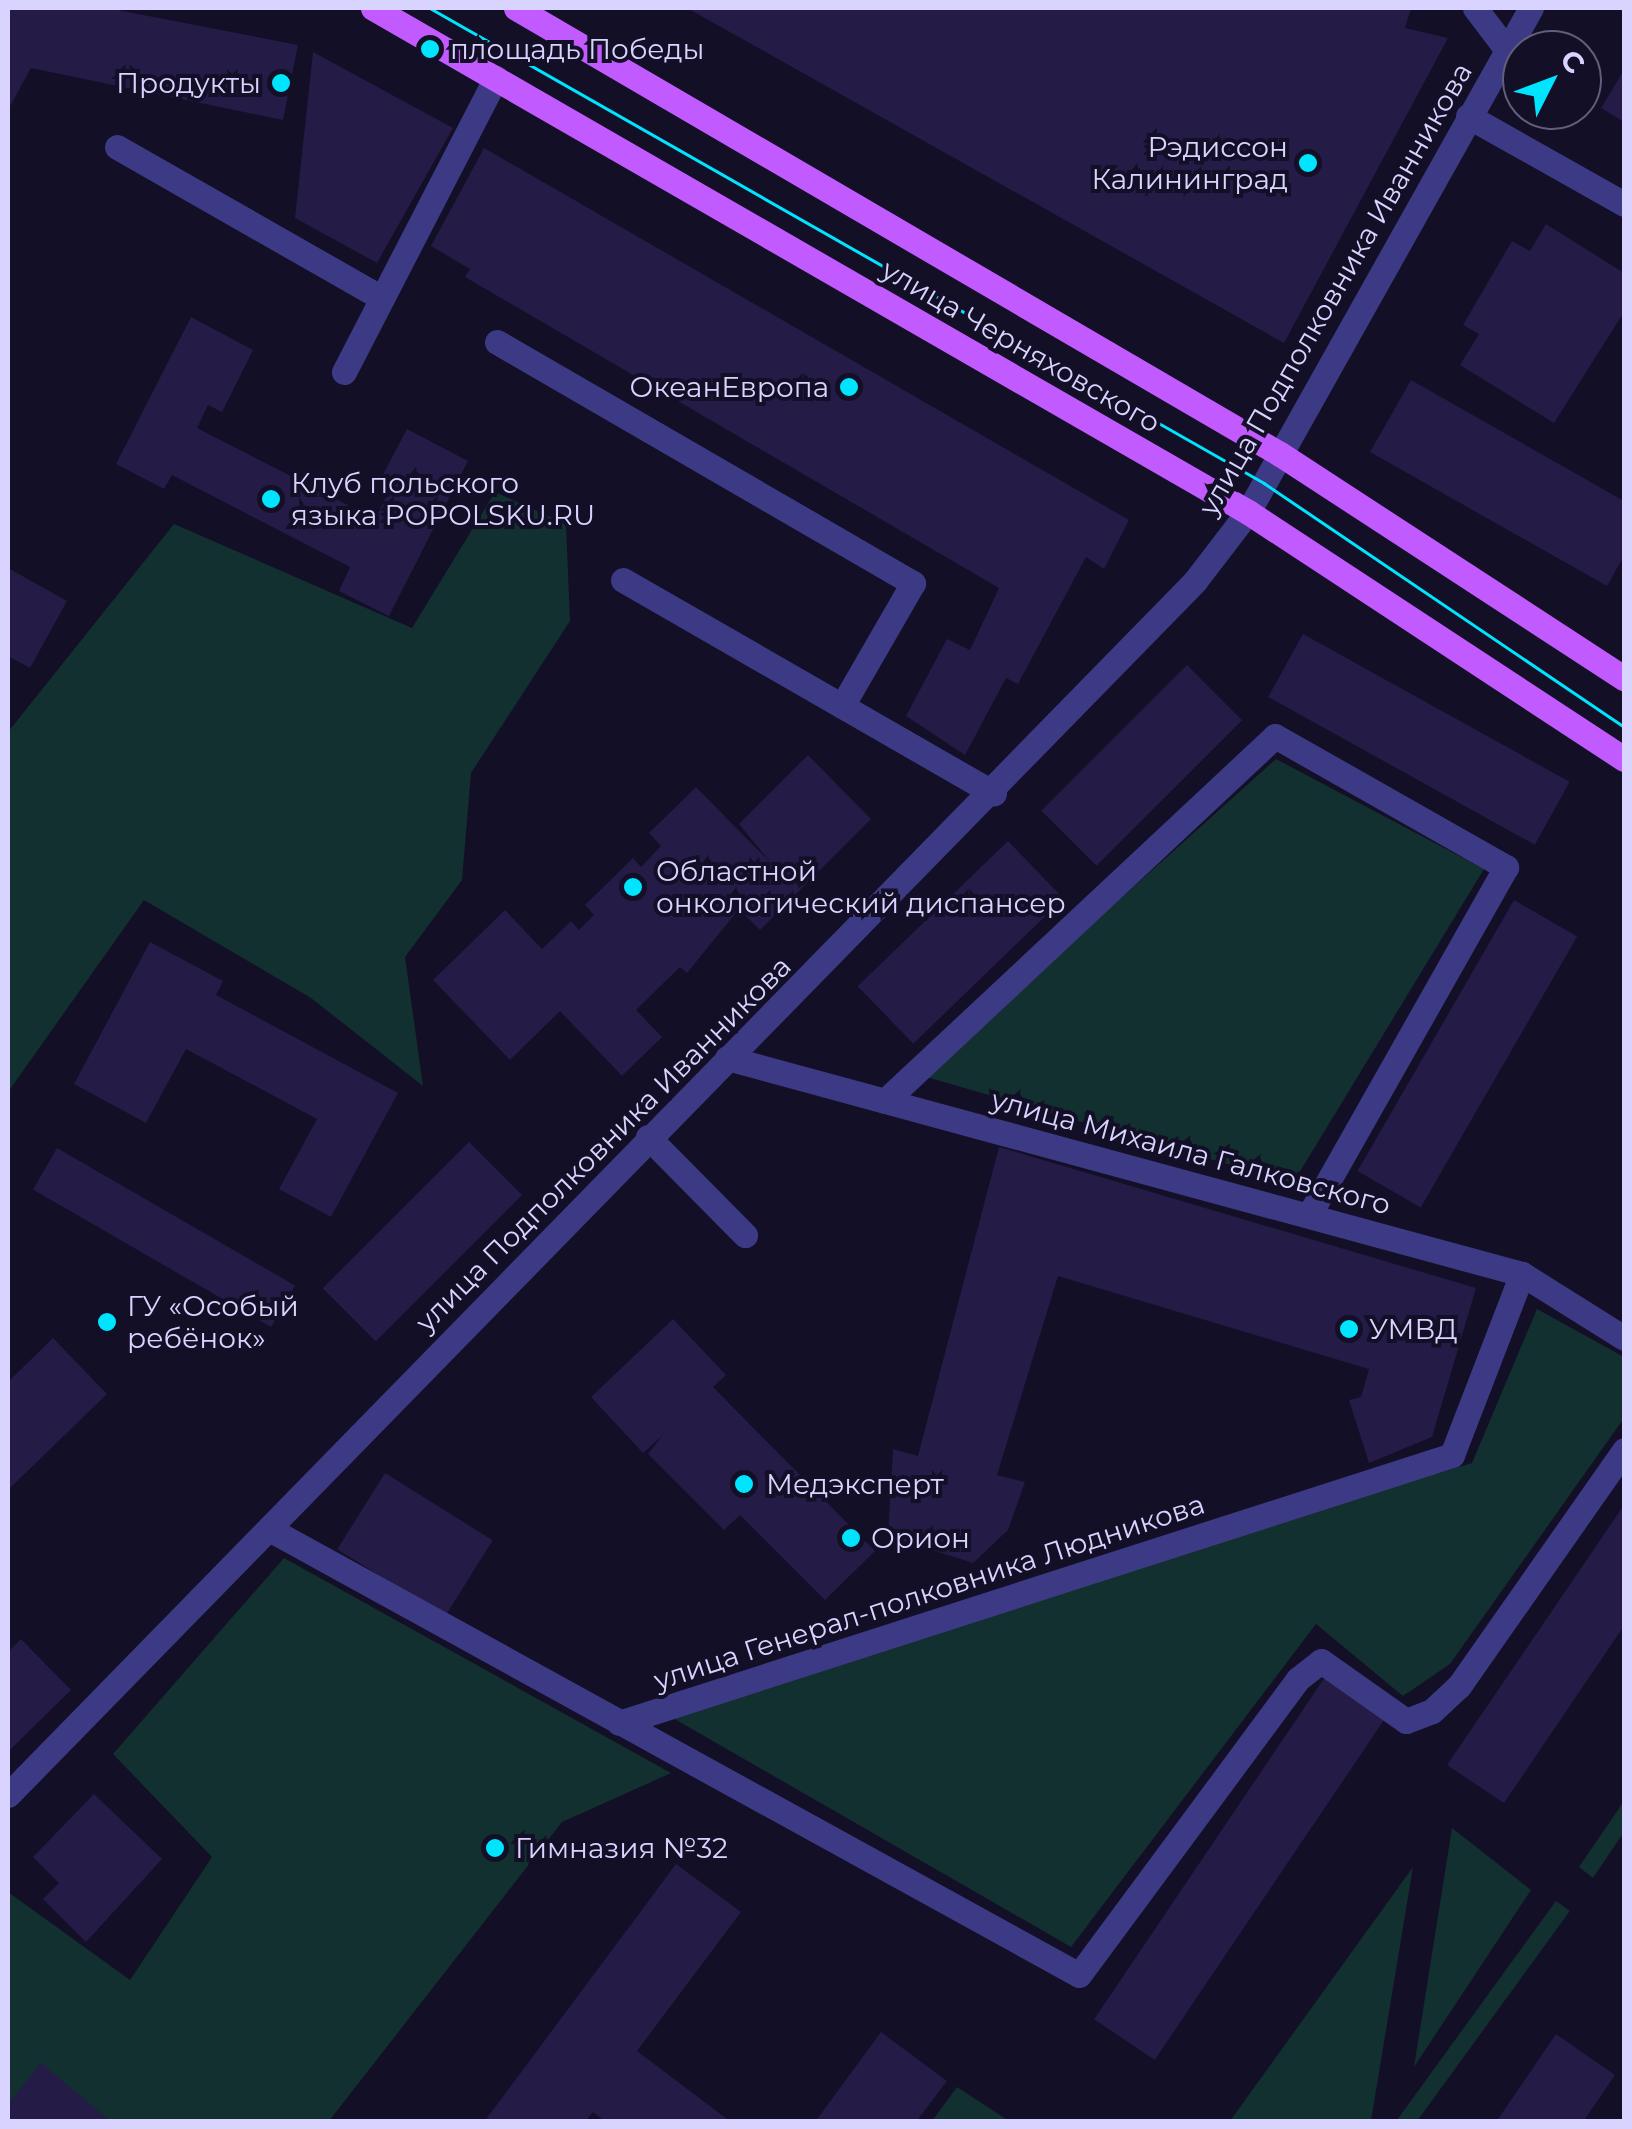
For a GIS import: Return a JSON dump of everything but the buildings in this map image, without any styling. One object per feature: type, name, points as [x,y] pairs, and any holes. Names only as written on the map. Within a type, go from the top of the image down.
[{"type":"main road","name":"улица Черняховского","points":[[373,8],[1248,512],[1624,759]]},
{"type":"main road","name":"улица Черняховского","points":[[516,8],[1280,454],[1624,678]]},
{"type":"street","points":[[1475,8],[1502,43]]},
{"type":"street","name":"улица Подполковника Иванникова","points":[[1518,30],[1530,8]]},
{"type":"street","name":"улица Подполковника Иванникова","points":[[8,1795],[272,1530],[648,1136],[994,793],[1248,512],[1502,58]]},
{"type":"street","points":[[344,372],[496,78]]},
{"type":"street","points":[[1468,116],[1624,204]]},
{"type":"street","points":[[118,146],[382,298]]},
{"type":"street","points":[[496,342],[912,583],[842,706]]},
{"type":"street","points":[[623,580],[994,793]]},
{"type":"street","points":[[886,1100],[1275,736],[1506,866],[1309,1215]]},
{"type":"street","name":"улица Михаила Галковского","points":[[728,1058],[1522,1274],[1624,1338]]},
{"type":"street","points":[[648,1136],[746,1235]]},
{"type":"street","name":"улица Генерал-полковника Людникова","points":[[619,1724],[1452,1455],[1522,1274]]},
{"type":"street","points":[[272,1530],[1079,1975],[1298,1679],[1322,1661],[1406,1721],[1432,1710],[1459,1686],[1624,1450]]},
{"type":"green space","points":[[495,492],[566,524],[570,621],[471,773],[462,880],[405,957],[423,1086],[311,998],[144,900],[8,1092],[8,732],[174,524],[412,628]]},
{"type":"green space","points":[[1276,759],[1484,869],[1293,1183],[923,1076]]},
{"type":"green space","points":[[1537,1309],[1624,1357],[1624,1418],[1450,1664],[1403,1696],[1316,1624],[1071,1947],[659,1710],[1472,1463]]},
{"type":"green space","points":[[284,1558],[671,1773],[562,1822],[329,2121],[8,2121],[8,1892],[130,1980],[212,1857],[113,1754]]},
{"type":"green space","points":[[1624,1801],[1624,1832],[1593,1878],[1579,1867]]},
{"type":"green space","points":[[1452,1828],[1531,1890],[1414,2067]]},
{"type":"green space","points":[[1413,1867],[1371,2121],[1230,2121]]},
{"type":"green space","points":[[1556,1901],[1570,1911],[1416,2122],[1398,2119]]},
{"type":"green space","points":[[957,2087],[1009,2121],[932,2121]]},
{"type":"tram line","points":[[430,8],[1264,483],[1624,727]]},
{"type":"place","name":"площадь Победы","points":[[430,49]]},
{"type":"place","name":"Продукты","points":[[281,83]]},
{"type":"place","name":"Рэдиссон Калининград","points":[[1308,163]]},
{"type":"place","name":"ОкеанЕвропа","points":[[849,387]]},
{"type":"place","name":"Клуб польского языка POPOLSKU.RU","points":[[271,499]]},
{"type":"place","name":"Областной онкологический диспансер","points":[[633,887]]},
{"type":"place","name":"ГУ «Особый ребёнок»","points":[[107,1322]]},
{"type":"place","name":"УМВД","points":[[1349,1329]]},
{"type":"place","name":"Медэксперт","points":[[744,1484]]},
{"type":"place","name":"Орион","points":[[851,1538]]},
{"type":"place","name":"Гимназия №32","points":[[495,1848]]}]
